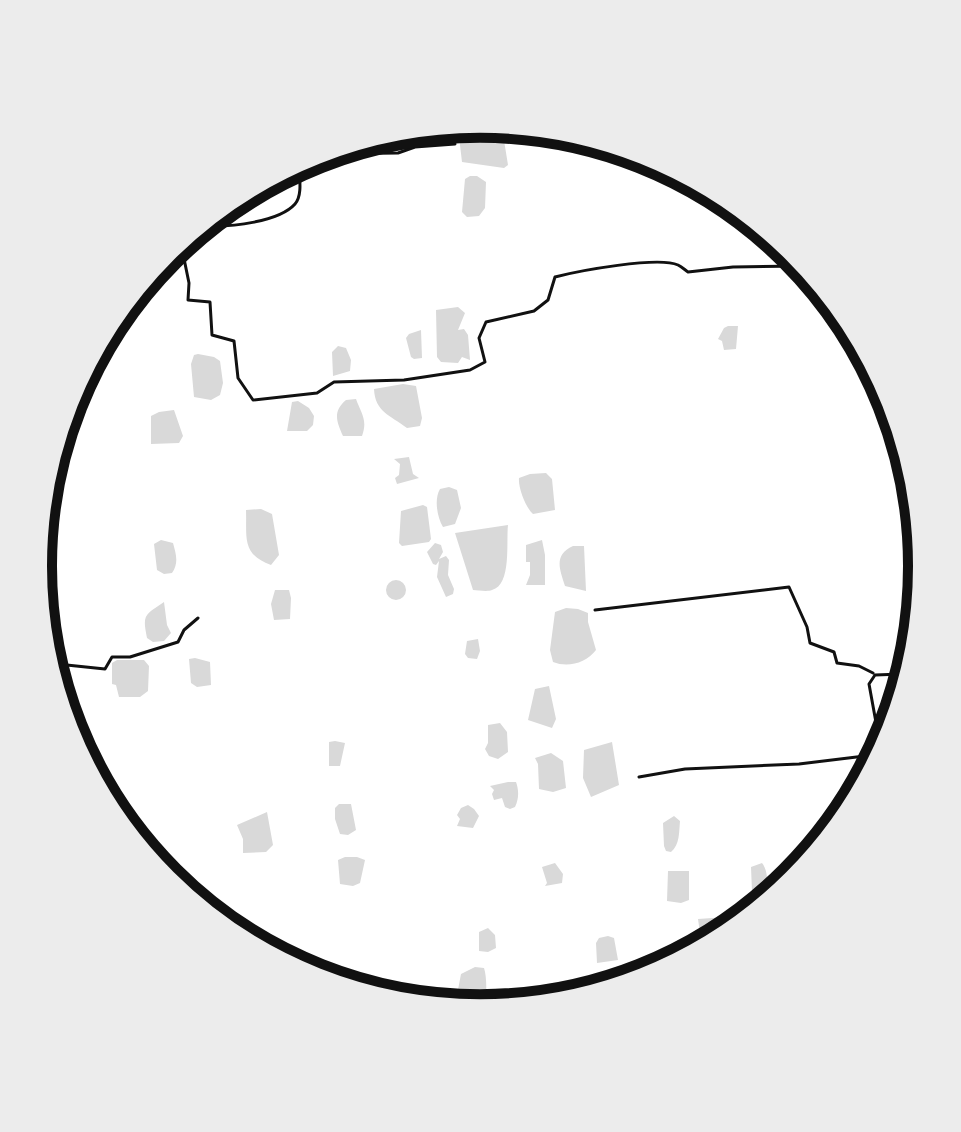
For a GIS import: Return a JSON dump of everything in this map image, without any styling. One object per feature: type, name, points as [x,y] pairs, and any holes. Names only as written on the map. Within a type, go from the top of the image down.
[{"type":"street","points":[[365,153],[398,153],[415,147],[455,144]]},
{"type":"street","points":[[222,224],[274,216],[295,204],[299,195],[299,178]]},
{"type":"street","points":[[184,258],[189,283],[188,300],[210,302],[212,335],[234,341],[238,378],[253,400],[317,393],[334,382],[404,380],[470,370],[485,362],[479,338],[486,322],[534,311],[548,300],[555,277],[577,271],[645,262],[676,264],[688,272],[786,266]]},
{"type":"street","points":[[595,610],[789,587],[807,627],[810,643],[834,652],[837,663],[869,669],[875,675],[895,674]]},
{"type":"street","points":[[64,665],[105,669],[112,657],[130,657],[178,642],[184,630],[198,618]]},
{"type":"street","points":[[875,675],[869,684],[877,728]]},
{"type":"street","points":[[639,777],[685,769],[799,764],[865,756]]},
{"type":"shaded area","points":[[459,138],[504,138],[508,165],[504,168],[462,162]]},
{"type":"shaded area","points":[[477,176],[486,182],[485,208],[479,216],[467,217],[462,212],[465,179]]},
{"type":"shaded area","points":[[458,307],[465,313],[458,330],[464,329],[468,335],[470,360],[462,357],[458,363],[441,362],[437,357],[436,310]]},
{"type":"shaded area","points":[[728,326],[738,326],[736,349],[724,350],[722,341],[718,339]]},
{"type":"shaded area","points":[[421,330],[422,358],[414,359],[406,338]]},
{"type":"shaded area","points":[[338,346],[346,348],[351,360],[350,371],[333,376],[332,352]]},
{"type":"shaded area","points":[[194,355],[220,361],[223,383],[220,395],[211,400],[194,397],[191,364]]},
{"type":"shaded area","points":[[403,384],[416,386],[422,418],[420,426],[407,428],[384,412],[377,403],[374,389]]},
{"type":"shaded area","points":[[356,399],[364,421],[362,436],[343,436],[337,413],[346,400]]},
{"type":"shaded area","points":[[298,401],[309,408],[314,416],[313,425],[307,431],[287,431],[292,402]]},
{"type":"shaded area","points":[[174,410],[183,436],[179,443],[151,444],[151,416]]},
{"type":"shaded area","points":[[409,457],[413,474],[419,478],[397,484],[395,478],[399,475],[400,464],[394,459]]},
{"type":"shaded area","points":[[546,473],[552,479],[555,510],[533,514],[523,498],[519,478]]},
{"type":"shaded area","points":[[449,487],[457,490],[461,508],[455,524],[443,527],[437,498],[440,489]]},
{"type":"shaded area","points":[[423,505],[427,507],[431,539],[429,542],[402,546],[399,543],[401,511]]},
{"type":"shaded area","points":[[261,509],[272,514],[279,555],[271,565],[255,556],[246,536],[246,510]]},
{"type":"shaded area","points":[[508,525],[503,580],[492,590],[473,590],[455,533]]},
{"type":"shaded area","points":[[161,540],[173,543],[176,562],[172,573],[164,574],[157,570],[154,544]]},
{"type":"shaded area","points":[[542,540],[545,585],[526,585],[530,562],[526,562],[526,545]]},
{"type":"shaded area","points":[[435,543],[441,545],[443,552],[439,559],[446,556],[449,560],[448,575],[454,589],[453,594],[446,597],[437,577],[439,561],[433,564],[427,552]]},
{"type":"shaded area","points":[[573,546],[584,546],[586,591],[565,586],[561,573],[561,558]]},
{"type":"shaded area","points":[[396,580],[403,583],[406,590],[403,597],[396,600],[389,597],[386,590],[389,583]]},
{"type":"shaded area","points":[[275,590],[289,590],[290,619],[274,620],[271,604]]},
{"type":"shaded area","points":[[164,602],[171,633],[164,641],[153,642],[147,638],[145,619]]},
{"type":"shaded area","points":[[566,608],[588,613],[596,650],[582,661],[571,664],[553,662],[550,650],[555,612]]},
{"type":"shaded area","points":[[478,639],[480,651],[477,659],[468,658],[465,654],[467,641]]},
{"type":"shaded area","points":[[189,659],[210,662],[211,685],[197,687],[191,683]]},
{"type":"shaded area","points":[[117,660],[144,660],[149,666],[148,691],[140,697],[119,697],[116,685],[112,684],[112,663]]},
{"type":"shaded area","points":[[549,686],[556,719],[552,728],[528,720],[535,689]]},
{"type":"shaded area","points":[[500,723],[507,732],[508,752],[498,759],[489,756],[485,749],[488,725]]},
{"type":"shaded area","points":[[329,742],[345,743],[340,766],[329,766]]},
{"type":"shaded area","points":[[612,742],[619,785],[591,797],[583,778],[584,750]]},
{"type":"shaded area","points":[[551,753],[563,761],[566,788],[553,792],[539,789],[535,758]]},
{"type":"shaded area","points":[[516,782],[518,791],[515,807],[510,809],[505,807],[502,798],[494,800],[494,790],[490,786]]},
{"type":"shaded area","points":[[339,804],[351,804],[356,830],[348,835],[340,834],[335,819],[335,808]]},
{"type":"shaded area","points":[[468,805],[479,816],[473,828],[457,826],[460,819],[457,815],[461,808]]},
{"type":"shaded area","points":[[267,812],[273,845],[266,852],[243,853],[243,839],[237,825]]},
{"type":"shaded area","points":[[674,816],[680,821],[679,833],[671,852],[666,851],[664,846],[663,823]]},
{"type":"shaded area","points":[[345,857],[365,860],[360,883],[353,886],[340,884],[338,860]]},
{"type":"shaded area","points":[[555,863],[563,874],[562,883],[545,886],[547,883],[542,867]]},
{"type":"shaded area","points":[[762,863],[766,874],[767,884],[756,894],[752,892],[751,867]]},
{"type":"shaded area","points":[[668,871],[689,871],[689,900],[681,903],[667,901]]},
{"type":"shaded area","points":[[726,917],[700,934],[698,919]]},
{"type":"shaded area","points":[[488,928],[495,935],[496,948],[488,952],[479,951],[479,932]]},
{"type":"shaded area","points":[[599,938],[614,938],[618,960],[597,963],[596,943]]},
{"type":"shaded area","points":[[475,967],[484,968],[486,994],[457,994],[461,974]]}]
